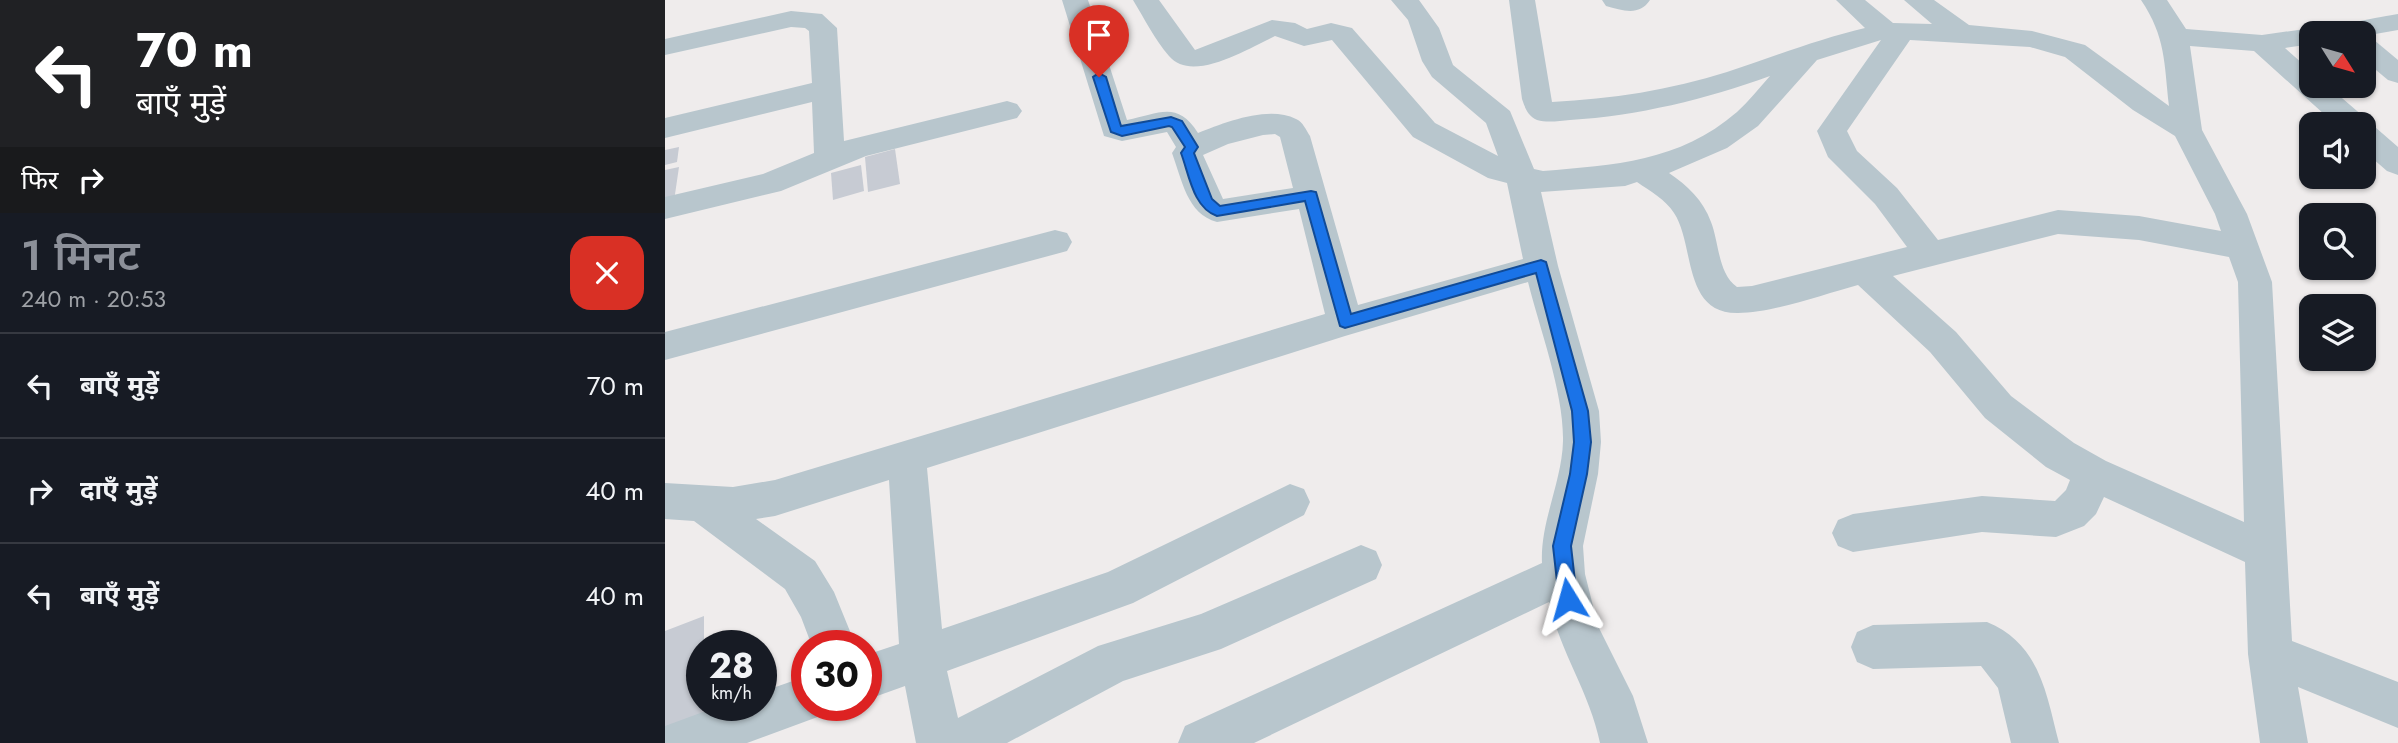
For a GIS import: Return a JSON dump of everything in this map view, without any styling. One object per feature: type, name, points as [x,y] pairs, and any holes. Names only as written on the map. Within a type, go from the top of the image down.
[{"type":"street","points":[[1075,0],[1115,129],[1122,131],[1171,121],[1177,124],[1191,147]]},
{"type":"street","points":[[1146,0],[1179,51],[1189,59],[1204,57],[1262,21],[1304,38],[1331,31],[1342,34],[1424,130],[1478,159],[1522,178],[1543,182],[1644,172],[1716,141],[1747,120],[1807,54]]},
{"type":"street","points":[[1404,0],[1424,20],[1437,63],[1443,71],[1499,118],[1522,178],[1541,266],[1581,421],[1582,442],[1578,474],[1562,546],[1564,574],[1577,630],[1617,712],[1624,743]]},
{"type":"street","points":[[1522,0],[1537,99],[1539,107],[1545,112]]},
{"type":"street","points":[[1615,0],[1629,4],[1636,0]]},
{"type":"street","points":[[1849,0],[1894,31]]},
{"type":"street","points":[[1917,0],[1962,33]]},
{"type":"street","points":[[2154,0],[2168,20],[2175,37],[2187,130],[2231,214],[2255,282],[2270,654],[2284,743]]},
{"type":"street","points":[[665,47],[791,19],[812,20],[823,28],[830,159]]},
{"type":"street","points":[[2377,28],[2398,22]]},
{"type":"street","points":[[1499,118],[1640,102],[1732,80],[1807,54],[1894,31],[2032,39],[2075,51],[2143,103],[2187,130]]},
{"type":"street","points":[[1894,31],[1832,131],[1833,141],[1843,155],[1886,196],[1929,253]]},
{"type":"street","points":[[2175,37],[2262,43],[2299,38]]},
{"type":"street","points":[[2262,43],[2340,112]]},
{"type":"street","points":[[2377,58],[2398,74]]},
{"type":"street","points":[[665,128],[826,89]]},
{"type":"street","points":[[665,208],[770,183],[857,149],[1007,111]]},
{"type":"street","points":[[1311,195],[1217,211],[1206,202],[1187,153],[1191,147],[1263,125],[1282,124],[1290,129],[1295,136],[1311,195],[1345,322]]},
{"type":"street","points":[[2376,145],[2398,164]]},
{"type":"street","points":[[1644,172],[1679,197],[1689,209],[1695,221],[1710,278],[1719,291],[1731,300],[1752,299],[2058,222],[2147,229],[2245,248]]},
{"type":"street","points":[[665,346],[1055,242]]},
{"type":"street","points":[[675,498],[733,505],[775,498],[1345,322],[1541,266]]},
{"type":"street","points":[[1864,270],[1943,342],[1998,407],[2060,456],[2267,552]]},
{"type":"street","points":[[907,458],[922,659],[940,743]]},
{"type":"street","points":[[1853,533],[1982,514],[2056,519],[2070,513],[2081,501],[2092,473]]},
{"type":"street","points":[[675,498],[800,575],[819,607],[828,630]]},
{"type":"street","points":[[882,673],[1118,589],[1290,502]]},
{"type":"street","points":[[959,743],[1114,662],[1205,634],[1361,565]]},
{"type":"street","points":[[1202,743],[1564,574]]},
{"type":"street","points":[[1873,647],[1987,644],[1997,649],[2010,663],[2018,680],[2035,743]]},
{"type":"street","points":[[2270,654],[2398,705]]},
{"type":"street","points":[[681,743],[734,733],[791,706]]},
{"type":"building","points":[[679,147],[677,162],[665,165],[665,150]]},
{"type":"building","points":[[895,149],[900,184],[868,192],[865,157]]},
{"type":"building","points":[[861,165],[864,191],[833,200],[831,173]]},
{"type":"building","points":[[679,167],[674,201],[665,204],[665,170]]},
{"type":"building","points":[[704,616],[704,630],[686,630],[686,721],[693,721],[665,732],[665,631]]},
{"type":"route","points":[[1099,77],[1115,129],[1122,131],[1171,121],[1177,124],[1191,147],[1187,153],[1206,202],[1217,211],[1311,195],[1345,322],[1541,266],[1580,411],[1582,442],[1578,474],[1562,546],[1568,599]]}]
